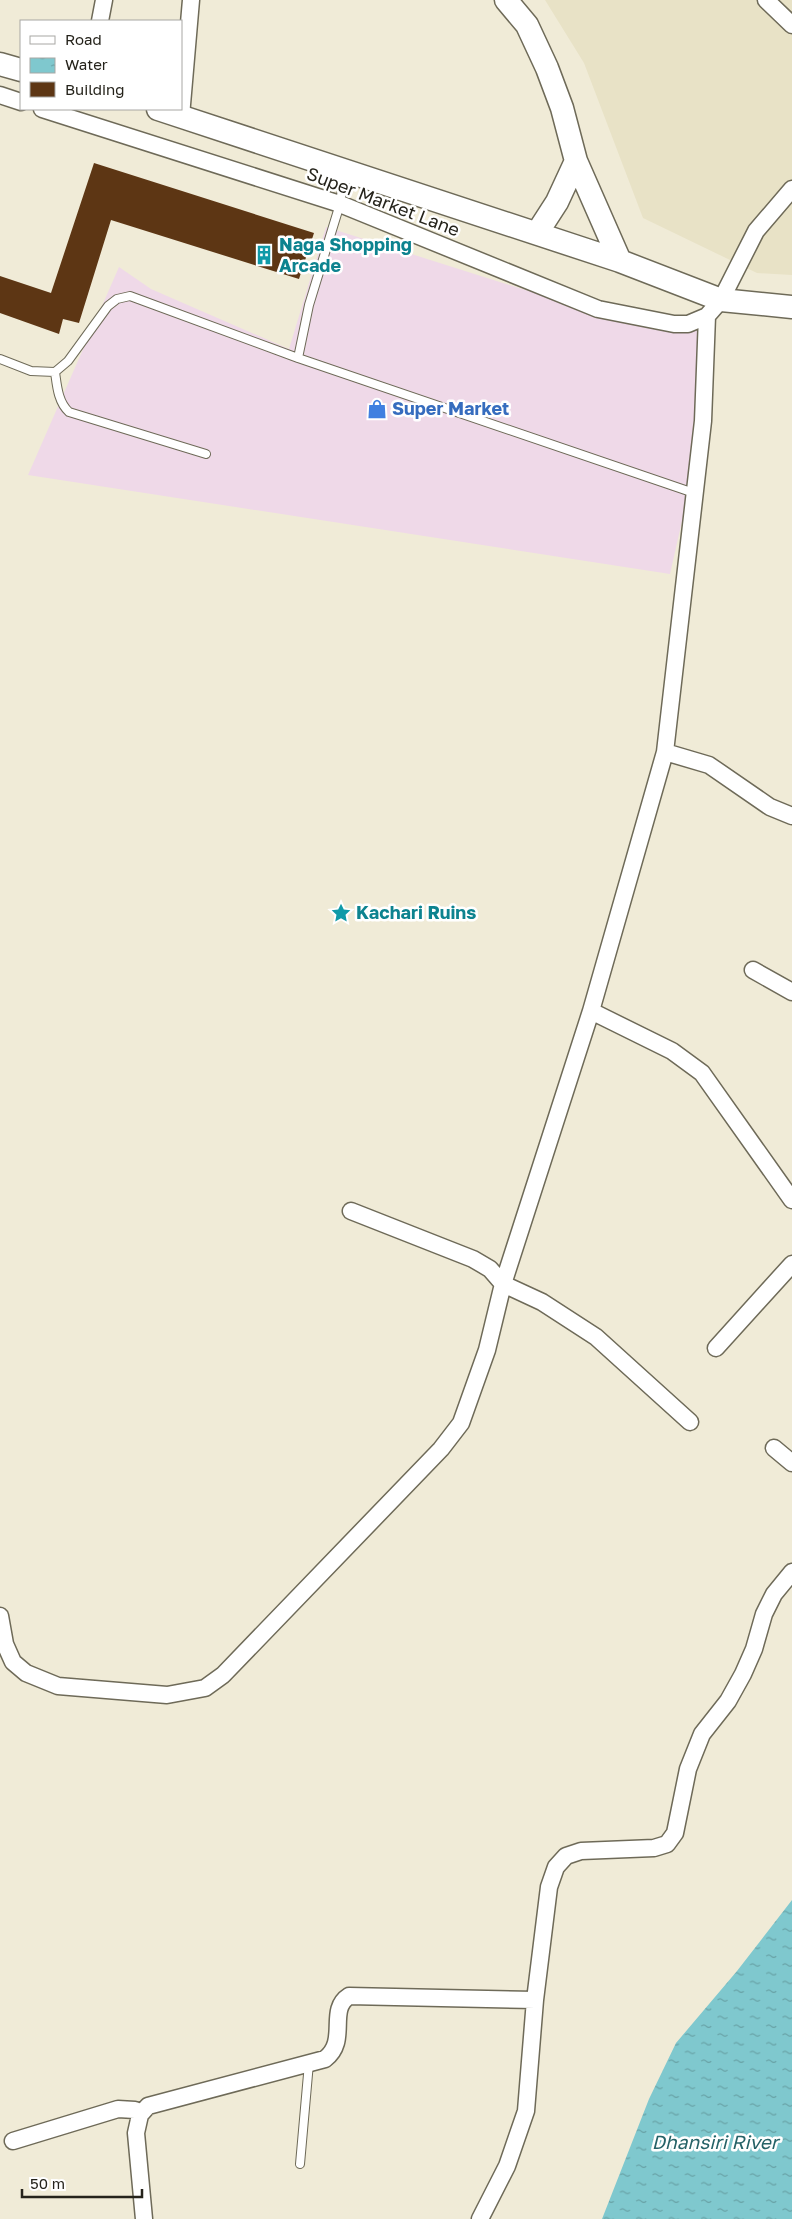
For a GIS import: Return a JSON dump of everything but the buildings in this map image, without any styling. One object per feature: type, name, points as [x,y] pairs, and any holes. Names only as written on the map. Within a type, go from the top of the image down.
[{"type":"main road","points":[[506,0],[527,25],[547,68],[562,108],[576,160],[620,261]]},
{"type":"main road","points":[[0,64],[20,70]]},
{"type":"main road","points":[[161,110],[620,261],[714,308],[792,307]]},
{"type":"main road","points":[[537,233],[557,202],[576,160]]},
{"type":"street","points":[[100,20],[104,0]]},
{"type":"street","points":[[182,104],[191,0]]},
{"type":"street","points":[[766,0],[792,25]]},
{"type":"street","points":[[0,95],[20,102]]},
{"type":"street","name":"Super Market Lane","points":[[45,110],[340,204],[598,308],[674,324],[688,324],[714,308]]},
{"type":"street","points":[[181,116],[182,110]]},
{"type":"street","points":[[0,1616],[4,1644],[13,1662],[26,1673],[58,1686],[167,1695],[205,1688],[223,1675],[441,1449],[461,1423],[487,1350],[503,1284],[591,1011],[664,752],[695,493],[714,308],[756,231],[792,189]]},
{"type":"street","points":[[664,752],[709,765],[770,807],[792,816]]},
{"type":"street","points":[[753,970],[792,992]]},
{"type":"street","points":[[591,1011],[672,1050],[702,1073],[792,1200]]},
{"type":"street","points":[[351,1211],[474,1258],[490,1268],[503,1284],[542,1302],[596,1337],[690,1422]]},
{"type":"street","points":[[716,1348],[792,1264]]},
{"type":"street","points":[[774,1448],[792,1463]]},
{"type":"street","points":[[480,2219],[507,2166],[526,2111],[535,2000],[549,1887],[556,1867],[566,1856],[581,1851],[654,1848],[667,1844],[674,1833],[688,1769],[702,1734],[728,1701],[743,1674],[754,1649],[764,1614],[774,1594],[792,1572]]},
{"type":"street","points":[[144,2219],[136,2133],[140,2115],[148,2106],[325,2059],[332,2054],[337,2043],[339,2011],[342,2001],[349,1996],[535,2000]]},
{"type":"street","points":[[13,2141],[118,2109],[135,2110],[140,2115]]},
{"type":"lane","points":[[298,358],[309,305],[340,204],[344,170]]},
{"type":"lane","points":[[0,359],[30,371],[54,372],[68,361],[108,306],[117,299],[130,296],[298,358],[695,493]]},
{"type":"lane","points":[[54,372],[58,393],[64,408],[69,412],[206,454]]},
{"type":"lane","points":[[300,2164],[309,2063]]},
{"type":"shaded area","points":[[545,0],[792,0],[792,275],[757,273],[643,218],[584,63]]},
{"type":"shaded area","name":"Super Market","points":[[326,227],[617,319],[700,325],[694,468],[670,574],[28,475],[119,267],[151,289],[289,349]]},
{"type":"water","name":"Dhansiri River","points":[[792,1900],[792,2219],[602,2219],[649,2099],[676,2043],[737,1971]]},
{"type":"place","name":"Naga Shopping Arcade","points":[[264,255]]},
{"type":"place","name":"Super Market","points":[[377,409]]},
{"type":"place","name":"Kachari Ruins","points":[[341,913]]}]
